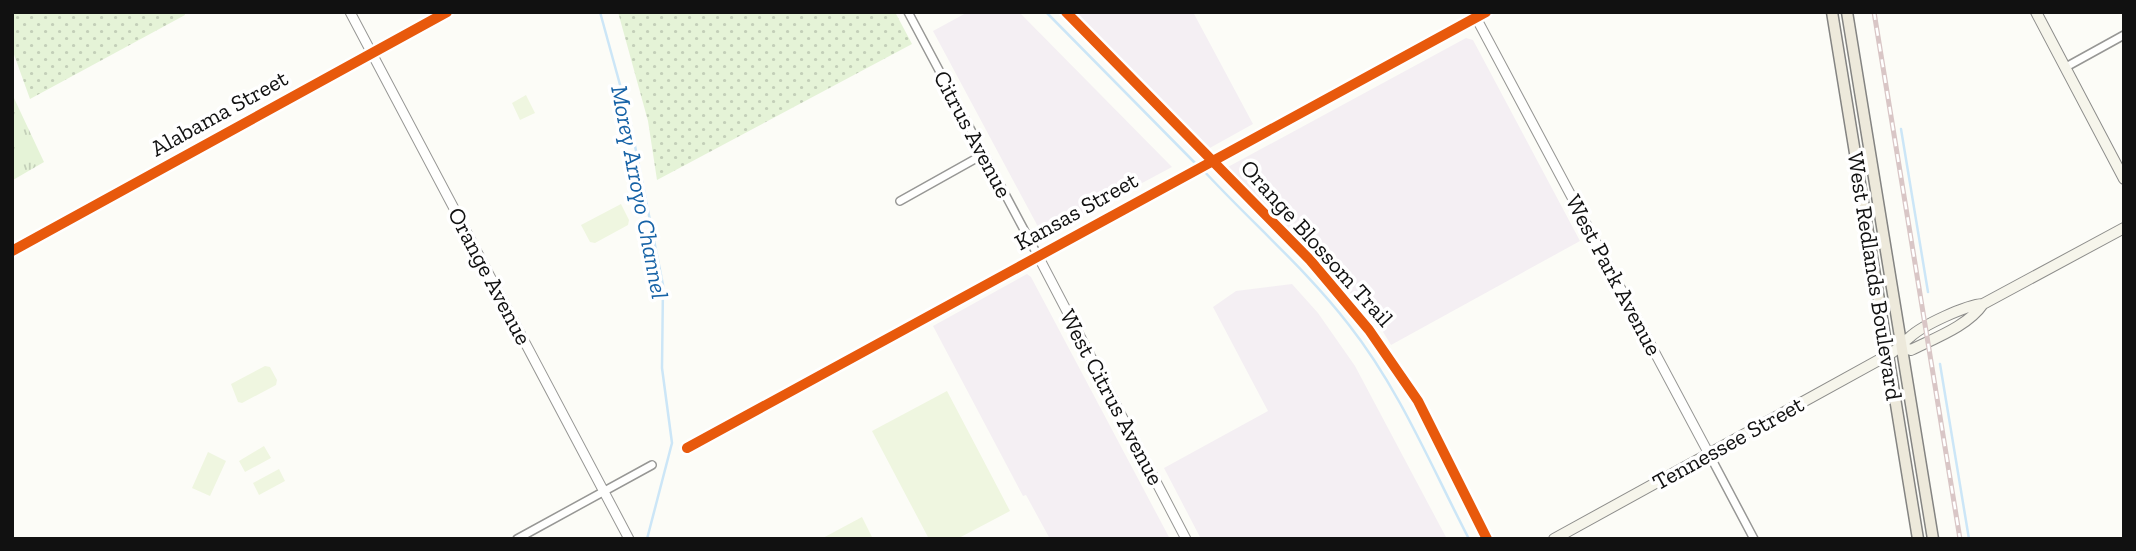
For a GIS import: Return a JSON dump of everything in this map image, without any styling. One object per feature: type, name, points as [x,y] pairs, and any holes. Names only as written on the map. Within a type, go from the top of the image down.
[{"type":"main road","name":"Alabama Street","points":[[12,251],[447,12]]},
{"type":"main road","name":"West Redlands Boulevard","points":[[1832,12],[1918,539]]},
{"type":"main road","name":"West Redlands Boulevard","points":[[1847,12],[1933,539]]},
{"type":"main road","points":[[2036,12],[2124,179]]},
{"type":"main road","name":"Tennessee Street","points":[[1554,539],[1902,347],[1911,350],[1976,316],[1983,304],[2124,228]]},
{"type":"street","name":"Orange Avenue","points":[[350,12],[629,539]]},
{"type":"street","name":"Citrus Avenue","points":[[908,12],[1038,256]]},
{"type":"street","name":"Kansas Street","points":[[687,447],[1474,15],[1486,12]]},
{"type":"street","name":"West Park Avenue","points":[[1474,15],[1754,539]]},
{"type":"street","points":[[2066,67],[2124,36]]},
{"type":"street","points":[[900,201],[984,154]]},
{"type":"street","name":"West Citrus Avenue","points":[[1038,256],[1186,539]]},
{"type":"street","points":[[517,539],[652,464]]},
{"type":"shaded area","points":[[968,12],[1019,12],[1172,167],[1043,236],[933,31]]},
{"type":"shaded area","points":[[1073,12],[1193,12],[1253,124],[1208,149]]},
{"type":"shaded area","points":[[1466,38],[1473,40],[1580,241],[1391,345],[1374,317],[1226,168]]},
{"type":"shaded area","points":[[1027,274],[1170,539],[1050,539],[1026,495],[1023,496],[933,326]]},
{"type":"shaded area","points":[[1292,284],[1318,313],[1355,366],[1447,539],[1201,539],[1164,468],[1268,411],[1213,307],[1236,291]]},
{"type":"green space","points":[[12,12],[184,12],[185,15],[30,99],[12,49]]},
{"type":"green space","points":[[618,12],[895,12],[912,44],[657,180],[648,121]]},
{"type":"green space","points":[[526,95],[535,113],[520,120],[512,103]]},
{"type":"green space","points":[[12,97],[44,162],[13,180]]},
{"type":"green space","points":[[621,204],[629,220],[628,225],[595,243],[590,242],[581,225]]},
{"type":"green space","points":[[265,366],[270,367],[277,380],[276,385],[242,403],[238,402],[231,384]]},
{"type":"green space","points":[[947,391],[1010,511],[957,539],[929,539],[872,431]]},
{"type":"green space","points":[[264,446],[271,458],[245,472],[239,461]]},
{"type":"green space","points":[[208,452],[226,461],[210,496],[192,488]]},
{"type":"green space","points":[[279,469],[285,481],[259,495],[253,483]]},
{"type":"green space","points":[[862,517],[873,539],[821,539]]},
{"type":"waterway","name":"Morey Arroyo Channel","points":[[600,12],[630,121],[663,285],[662,368],[672,443],[647,539]]},
{"type":"waterway","points":[[1046,12],[1198,166]]},
{"type":"waterway","points":[[1901,129],[1928,292]]},
{"type":"waterway","points":[[1203,170],[1315,284],[1349,325],[1399,402],[1469,539]]},
{"type":"waterway","points":[[1940,364],[1969,539]]},
{"type":"railway","points":[[1874,12],[1960,539]]},
{"type":"cycle path","points":[[12,251],[447,12]]},
{"type":"cycle path","name":"Orange Blossom Trail","points":[[1066,12],[1310,260],[1369,330],[1418,401],[1487,539]]},
{"type":"cycle path","name":"Orange Blossom Trail","points":[[687,448],[1486,12]]}]
